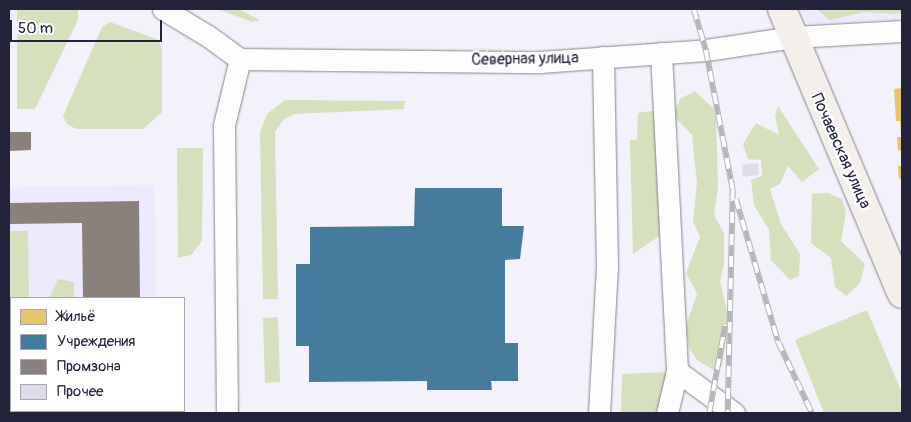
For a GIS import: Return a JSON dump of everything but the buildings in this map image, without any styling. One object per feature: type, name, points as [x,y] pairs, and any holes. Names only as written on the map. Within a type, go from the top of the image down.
[{"type":"main road","name":"Почаевская улица","points":[[782,9],[902,294]]},
{"type":"street","points":[[163,9],[208,36],[240,60],[224,125],[227,413]]},
{"type":"street","name":"Северная улица","points":[[240,60],[540,62],[661,53],[794,37],[902,31]]},
{"type":"street","points":[[661,53],[677,371],[667,413]]},
{"type":"street","points":[[599,413],[607,267],[603,57]]},
{"type":"street","points":[[677,371],[734,413]]},
{"type":"shaded area","points":[[801,9],[900,9],[900,19],[808,24]]},
{"type":"shaded area","points":[[155,185],[156,297],[10,297],[10,412],[158,413],[9,413],[9,187]]},
{"type":"green space","points":[[17,9],[78,9],[78,20],[35,109],[17,109]]},
{"type":"green space","points":[[218,9],[239,9],[260,20],[252,22]]},
{"type":"green space","points":[[816,9],[902,9],[902,14],[864,12],[830,20]]},
{"type":"green space","points":[[110,22],[159,40],[162,50],[162,112],[143,129],[76,129],[67,124],[63,116],[102,27]]},
{"type":"green space","points":[[695,91],[713,108],[716,116],[718,186],[714,215],[724,233],[724,264],[720,281],[729,320],[722,366],[715,371],[697,360],[689,348],[686,326],[697,294],[686,273],[700,237],[693,221],[697,183],[692,135],[673,115],[680,99]]},
{"type":"green space","points":[[285,100],[405,101],[404,109],[295,114],[283,120],[275,132],[278,299],[263,299],[260,132],[267,114]]},
{"type":"green space","points":[[778,106],[819,169],[802,182],[788,166],[780,184],[770,189],[781,224],[800,254],[799,276],[790,280],[771,260],[769,230],[754,205],[751,180],[762,176],[761,160],[748,159],[743,144],[756,123],[779,135],[775,116]]},
{"type":"green space","points":[[656,110],[661,235],[633,254],[630,140],[637,140],[638,113]]},
{"type":"green space","points":[[177,148],[203,148],[202,241],[191,255],[178,258]]},
{"type":"green space","points":[[828,193],[842,199],[846,212],[841,241],[865,264],[860,283],[846,296],[835,287],[831,258],[811,243],[812,194]]},
{"type":"green space","points":[[9,231],[28,231],[29,297],[10,297],[10,412],[31,413],[9,413]]},
{"type":"green space","points":[[58,279],[74,282],[74,297],[49,297]]},
{"type":"green space","points":[[867,310],[902,393],[902,413],[824,413],[795,340]]},
{"type":"green space","points":[[278,317],[280,382],[265,383],[263,318]]},
{"type":"green space","points":[[668,372],[659,413],[621,413],[622,374]]},
{"type":"railway","points":[[694,9],[706,50],[733,190],[728,413]]},
{"type":"railway","points":[[736,199],[778,341],[812,413]]},
{"type":"railway","points":[[709,413],[725,325]]}]
